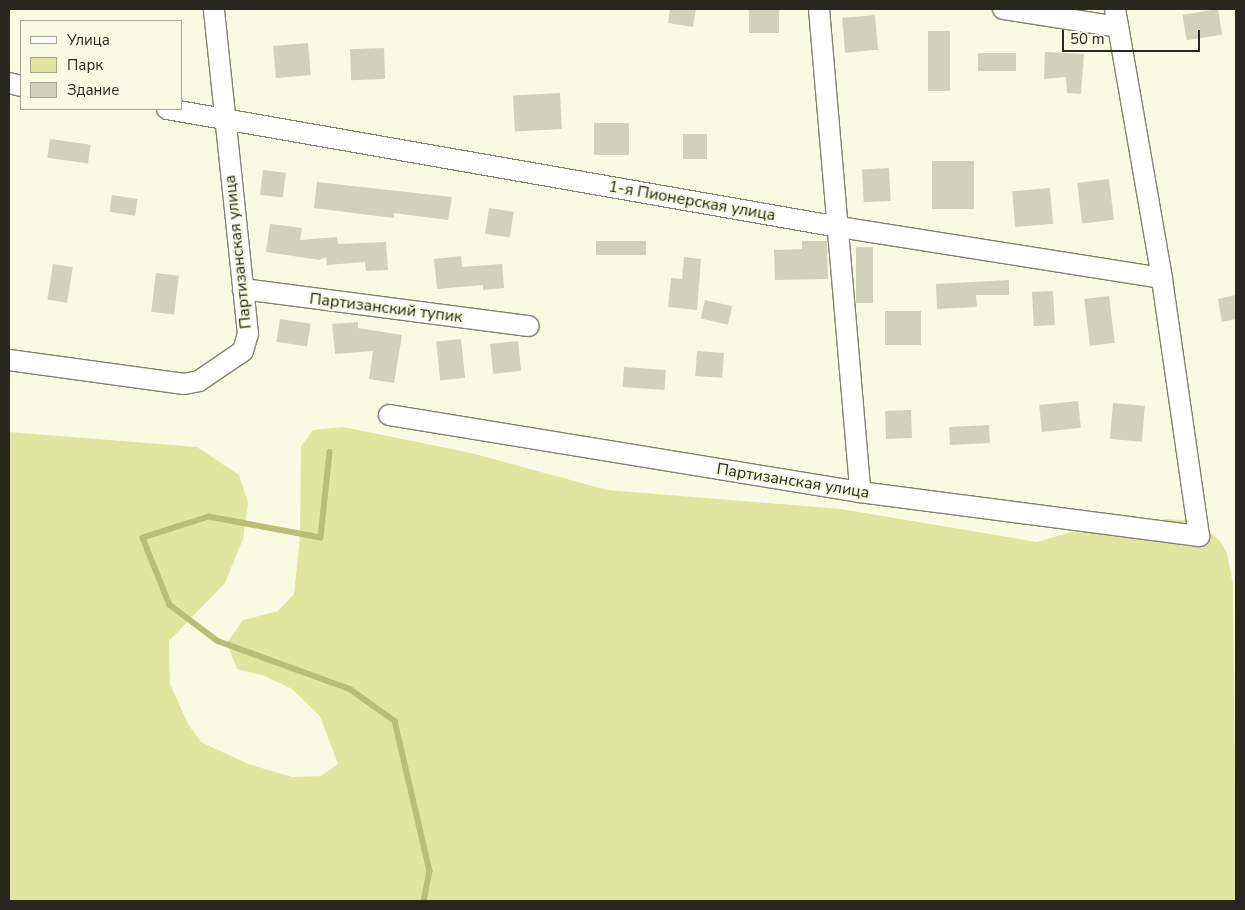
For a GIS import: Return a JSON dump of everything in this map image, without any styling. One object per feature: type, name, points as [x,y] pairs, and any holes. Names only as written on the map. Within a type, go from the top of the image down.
[{"type":"street","name":"Партизанская улица","points":[[9,360],[184,384],[200,381],[243,351],[248,334],[214,9]]},
{"type":"street","points":[[819,9],[860,492]]},
{"type":"street","points":[[1003,9],[1116,18],[1162,278]]},
{"type":"street","name":"1-я Пионерская улица","points":[[173,110],[839,228],[1162,278]]},
{"type":"street","name":"Партизанская улица","points":[[390,415],[860,492],[1199,536],[1162,278]]},
{"type":"street","name":"Партизанский тупик","points":[[243,290],[529,326]]},
{"type":"green space","points":[[343,427],[471,453],[607,490],[841,509],[1037,542],[1071,532],[1110,534],[1166,519],[1197,521],[1220,541],[1227,553],[1233,585],[1236,901],[9,901],[9,432],[197,447],[239,475],[248,503],[243,539],[225,583],[169,641],[170,684],[188,724],[201,742],[248,764],[292,777],[321,776],[338,764],[320,716],[292,689],[265,676],[237,669],[227,643],[243,620],[278,611],[294,594],[300,537],[301,446],[313,430]]},
{"type":"building","points":[[670,9],[696,9],[693,27],[668,23]]},
{"type":"building","points":[[749,9],[779,9],[779,33],[749,33]]},
{"type":"building","points":[[1218,9],[1222,35],[1187,40],[1182,15]]},
{"type":"building","points":[[875,15],[878,50],[845,53],[842,18]]},
{"type":"building","points":[[928,31],[950,31],[950,91],[928,91]]},
{"type":"building","points":[[308,43],[311,75],[276,78],[273,46]]},
{"type":"building","points":[[384,48],[385,79],[351,80],[350,49]]},
{"type":"building","points":[[1045,52],[1084,54],[1081,94],[1067,93],[1066,77],[1044,79]]},
{"type":"building","points":[[978,53],[1016,53],[1016,71],[978,71]]},
{"type":"building","points":[[560,93],[562,129],[515,131],[513,95]]},
{"type":"building","points":[[594,123],[629,123],[629,155],[594,155]]},
{"type":"building","points":[[683,134],[707,134],[707,159],[683,159]]},
{"type":"building","points":[[50,139],[91,145],[88,164],[47,158]]},
{"type":"building","points":[[932,161],[974,161],[974,209],[932,209]]},
{"type":"building","points":[[889,168],[891,201],[864,202],[862,169]]},
{"type":"building","points":[[263,170],[286,173],[283,198],[260,195]]},
{"type":"building","points":[[1109,179],[1114,220],[1082,224],[1077,183]]},
{"type":"building","points":[[317,182],[452,197],[448,220],[394,213],[394,218],[314,208]]},
{"type":"building","points":[[1050,188],[1053,224],[1015,227],[1012,191]]},
{"type":"building","points":[[112,195],[138,199],[135,216],[109,212]]},
{"type":"building","points":[[489,208],[514,212],[510,238],[485,234]]},
{"type":"building","points":[[270,224],[302,228],[300,240],[337,237],[338,244],[386,242],[388,270],[366,271],[365,262],[327,265],[326,257],[320,260],[266,252]]},
{"type":"building","points":[[596,241],[646,241],[646,255],[596,255]]},
{"type":"building","points":[[802,241],[827,241],[828,279],[775,280],[774,250],[802,249]]},
{"type":"building","points":[[856,247],[873,247],[873,303],[856,303]]},
{"type":"building","points":[[461,256],[462,267],[502,264],[504,288],[483,290],[483,285],[437,289],[434,259]]},
{"type":"building","points":[[684,257],[701,259],[697,310],[668,307],[671,278],[682,279]]},
{"type":"building","points":[[53,264],[73,267],[67,303],[47,300]]},
{"type":"building","points":[[156,273],[179,276],[174,315],[151,312]]},
{"type":"building","points":[[1009,280],[1009,295],[976,295],[977,307],[937,309],[936,284]]},
{"type":"building","points":[[1053,291],[1055,325],[1034,326],[1032,292]]},
{"type":"building","points":[[1236,295],[1236,319],[1222,322],[1218,299]]},
{"type":"building","points":[[1109,296],[1115,343],[1090,346],[1084,299]]},
{"type":"building","points":[[705,300],[732,306],[728,325],[701,319]]},
{"type":"building","points":[[885,311],[921,311],[921,345],[885,345]]},
{"type":"building","points":[[280,319],[311,324],[307,347],[276,342]]},
{"type":"building","points":[[358,322],[358,328],[402,335],[394,383],[369,379],[373,351],[335,354],[332,324]]},
{"type":"building","points":[[461,339],[465,378],[440,380],[436,342]]},
{"type":"building","points":[[518,341],[521,371],[493,374],[490,344]]},
{"type":"building","points":[[697,351],[724,353],[722,378],[695,376]]},
{"type":"building","points":[[624,367],[666,370],[665,390],[623,387]]},
{"type":"building","points":[[1078,401],[1081,428],[1042,432],[1039,405]]},
{"type":"building","points":[[1113,403],[1145,406],[1142,442],[1110,439]]},
{"type":"building","points":[[911,410],[912,438],[886,439],[885,411]]},
{"type":"building","points":[[989,425],[990,443],[950,445],[949,427]]},
{"type":"waterway","points":[[330,452],[321,538],[209,517],[143,538],[170,605],[218,641],[350,689],[395,721],[430,871],[424,901]]}]
